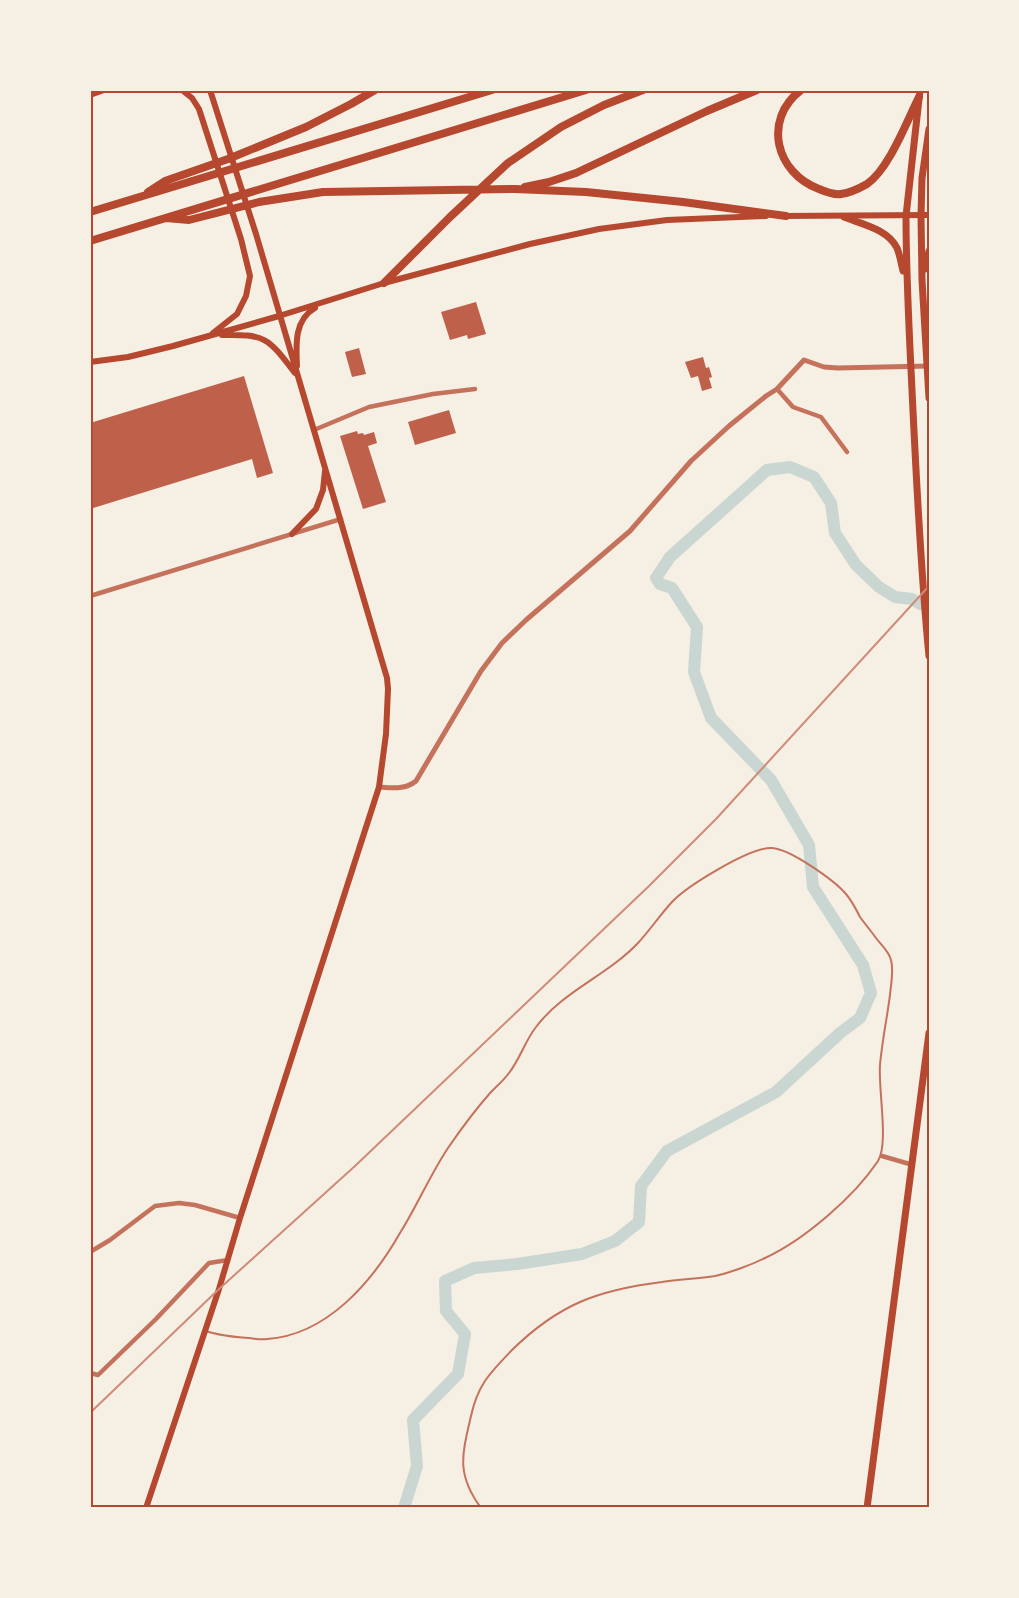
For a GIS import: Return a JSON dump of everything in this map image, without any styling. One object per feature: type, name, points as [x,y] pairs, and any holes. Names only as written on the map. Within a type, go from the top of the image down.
[{"type":"highway","points":[[141,197],[165,181],[228,159],[306,127],[375,90]]},
{"type":"highway","points":[[90,212],[492,90]]},
{"type":"highway","points":[[90,241],[586,90]]},
{"type":"highway","points":[[384,283],[450,217],[508,163],[532,145],[604,105],[643,90]]},
{"type":"highway","points":[[515,189],[549,182],[576,172],[757,90]]},
{"type":"highway","points":[[801,90],[787,104],[778,126],[781,154],[789,167],[810,186],[827,193],[841,194],[868,183],[879,171],[898,139],[919,93]]},
{"type":"highway","points":[[166,218],[189,220],[270,200],[323,192],[515,189],[607,194],[786,216]]},
{"type":"main road","points":[[90,95],[104,90]]},
{"type":"main road","points":[[182,90],[192,98],[199,109],[241,239],[250,276],[246,296],[237,314],[210,335]]},
{"type":"main road","points":[[146,1508],[206,1331],[240,1218],[379,787],[386,734],[388,689],[377,641],[256,234],[210,90]]},
{"type":"main road","points":[[919,93],[906,216],[907,291],[919,536],[929,656]]},
{"type":"main road","points":[[929,129],[922,178],[921,216],[922,280],[929,398]]},
{"type":"main road","points":[[90,362],[128,357],[279,316],[384,283],[530,244],[599,229],[692,218],[929,215]]},
{"type":"main road","points":[[843,217],[880,231],[891,239],[900,255],[907,291]]},
{"type":"main road","points":[[922,280],[929,251]]},
{"type":"main road","points":[[297,376],[298,330],[303,318],[327,302]]},
{"type":"main road","points":[[210,335],[243,334],[260,337],[276,348],[297,376]]},
{"type":"main road","points":[[292,534],[316,509],[323,490],[326,468]]},
{"type":"main road","points":[[867,1508],[929,1033]]},
{"type":"street","points":[[379,787],[399,788],[410,786],[416,781],[481,671],[502,643],[630,531],[691,461],[729,426],[777,389],[804,360],[824,367],[838,368],[928,366]]},
{"type":"street","points":[[314,430],[369,407],[433,394],[476,389]]},
{"type":"street","points":[[777,389],[793,407],[821,417],[847,452]]},
{"type":"street","points":[[90,596],[341,519]]},
{"type":"street","points":[[882,1156],[913,1165]]},
{"type":"street","points":[[90,1252],[156,1206],[179,1203],[195,1205],[240,1218]]},
{"type":"street","points":[[90,1380],[156,1319],[209,1263],[228,1260]]},
{"type":"street","points":[[90,1373],[98,1375]]},
{"type":"lane","points":[[206,1331],[221,1336],[267,1340],[287,1336],[316,1324],[336,1310],[378,1267],[399,1236],[446,1152],[471,1116],[512,1070],[536,1027],[564,998],[621,960],[640,941],[674,899],[718,869],[752,852],[771,848],[789,854],[807,864],[836,884],[849,897],[860,916],[890,955],[893,974],[879,1083],[883,1115],[882,1156],[847,1198],[816,1226],[765,1258],[718,1275],[640,1285],[594,1296],[564,1309],[526,1336],[487,1377],[475,1397],[463,1450],[464,1473],[468,1487],[482,1508]]},
{"type":"building","points":[[476,302],[486,334],[468,339],[467,335],[450,340],[441,312]]},
{"type":"building","points":[[359,348],[366,374],[352,377],[345,352]]},
{"type":"building","points":[[703,357],[712,377],[709,378],[712,388],[702,391],[698,376],[691,378],[685,362]]},
{"type":"building","points":[[244,376],[273,473],[257,478],[252,459],[90,509],[90,423]]},
{"type":"building","points":[[449,410],[456,433],[415,445],[408,422]]},
{"type":"building","points":[[357,431],[358,434],[363,433],[364,435],[374,432],[377,443],[368,446],[386,502],[363,509],[340,436]]},
{"type":"waterway","points":[[404,1508],[417,1466],[413,1420],[458,1374],[465,1334],[446,1311],[445,1281],[474,1268],[582,1254],[615,1241],[639,1222],[641,1186],[667,1151],[776,1092],[840,1033],[860,1018],[871,993],[863,965],[813,887],[809,845],[771,780],[711,718],[694,672],[697,627],[672,588],[660,584],[656,578],[670,557],[767,470],[790,467],[814,477],[831,503],[835,533],[856,565],[879,587],[895,597],[912,599],[920,604],[929,605]]},
{"type":"railway","points":[[90,1413],[219,1289],[355,1166],[649,886],[716,819],[929,586]]}]
